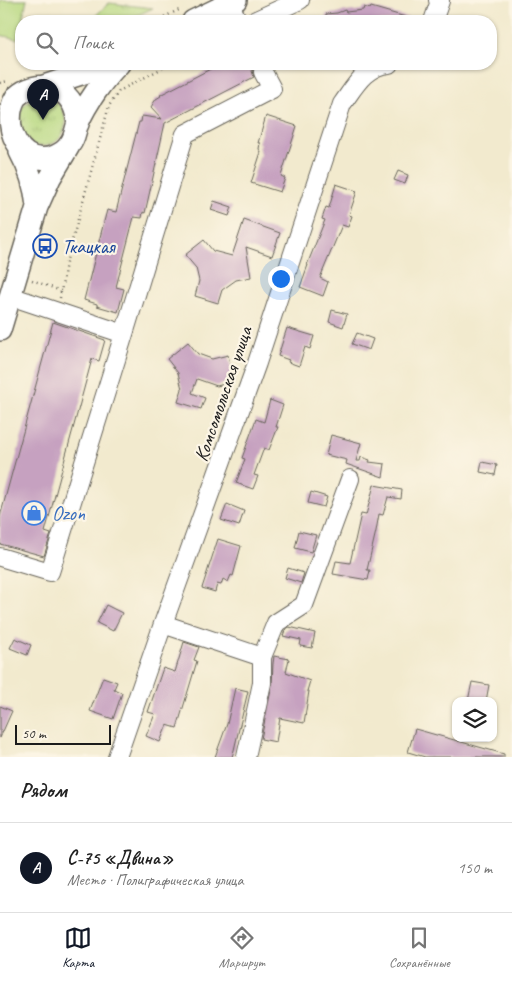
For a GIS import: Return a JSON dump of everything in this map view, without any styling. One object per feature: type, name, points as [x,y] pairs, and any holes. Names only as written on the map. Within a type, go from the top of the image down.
[{"type":"main road","points":[[190,14],[234,8]]},
{"type":"main road","points":[[0,96],[31,87],[44,86],[91,70]]},
{"type":"main road","points":[[0,330],[37,206],[50,178],[76,133],[78,124],[99,88],[114,70]]},
{"type":"main road","points":[[44,86],[58,90],[68,97],[76,111],[78,124]]},
{"type":"main road","points":[[22,91],[6,111],[3,129],[29,168],[36,192],[37,206]]},
{"type":"main road","points":[[20,152],[31,157],[55,156],[70,144]]},
{"type":"street","points":[[267,15],[300,0]]},
{"type":"street","points":[[435,15],[440,1],[438,0]]},
{"type":"street","name":"Комсомольская улица","points":[[117,757],[257,363],[342,104],[364,75],[373,70]]},
{"type":"street","points":[[0,557],[50,572],[185,134],[272,89],[263,72]]},
{"type":"street","points":[[10,296],[124,334]]},
{"type":"street","points":[[246,757],[262,683],[262,657],[276,623],[304,605],[350,479]]},
{"type":"street","points":[[163,624],[262,657]]},
{"type":"path","points":[[56,312],[66,263],[109,106],[119,92],[159,70]]},
{"type":"path","points":[[27,278],[61,291]]},
{"type":"green space","points":[[0,0],[27,0],[23,15],[15,15],[15,39],[0,35]]},
{"type":"green space","points":[[109,3],[153,8],[138,15],[96,15]]},
{"type":"green space","points":[[39,97],[50,99],[58,104],[63,112],[65,121],[64,130],[60,138],[53,143],[43,146],[32,144],[18,130],[22,107],[29,101]]},
{"type":"building","points":[[364,7],[370,9],[371,7],[399,15],[326,15],[345,10],[346,12],[363,10]]},
{"type":"building","points":[[208,70],[252,70],[254,77],[165,123],[145,213],[143,212],[142,218],[134,217],[116,287],[124,289],[118,312],[84,300],[107,210],[116,212],[139,122],[141,122],[142,116],[162,119],[151,107],[160,95]]},
{"type":"building","points":[[266,116],[297,126],[281,176],[285,178],[280,192],[251,183],[261,152],[259,149],[260,143],[258,143]]},
{"type":"building","points":[[398,171],[408,175],[405,184],[394,180]]},
{"type":"building","points":[[336,184],[357,191],[349,215],[352,216],[348,227],[342,225],[320,278],[328,282],[323,296],[300,287],[325,220],[322,219],[326,207],[329,208]]},
{"type":"building","points":[[214,201],[232,207],[229,216],[211,210]]},
{"type":"building","points":[[244,220],[280,233],[272,256],[246,247],[251,277],[236,280],[222,290],[218,303],[195,296],[199,281],[196,268],[185,255],[204,240],[213,251],[232,256]]},
{"type":"building","points":[[332,310],[347,314],[343,327],[329,322]]},
{"type":"building","points":[[53,322],[105,340],[99,361],[92,359],[45,532],[51,534],[44,556],[0,544],[0,517]]},
{"type":"building","points":[[287,328],[314,336],[310,349],[305,347],[299,366],[278,356]]},
{"type":"building","points":[[357,333],[373,339],[369,350],[352,344]]},
{"type":"building","points":[[188,342],[198,354],[212,359],[228,355],[234,381],[217,386],[197,379],[192,393],[205,398],[201,409],[178,402],[182,389],[178,373],[167,359]]},
{"type":"building","points":[[270,400],[283,405],[276,427],[278,427],[269,450],[264,448],[254,475],[258,476],[253,489],[236,483],[245,459],[242,458],[256,419],[264,422]]},
{"type":"building","points":[[331,435],[361,443],[356,461],[360,461],[361,457],[370,460],[369,462],[385,464],[383,477],[346,464],[347,460],[326,455]]},
{"type":"building","points":[[482,462],[497,465],[495,475],[480,472]]},
{"type":"building","points":[[374,485],[402,490],[401,499],[388,497],[383,515],[379,514],[367,570],[370,570],[368,580],[333,574],[336,561],[350,563],[361,514],[366,515]]},
{"type":"building","points":[[311,492],[327,497],[324,507],[308,503]]},
{"type":"building","points":[[227,504],[244,511],[239,526],[221,520]]},
{"type":"building","points":[[299,531],[316,535],[311,552],[295,548]]},
{"type":"building","points":[[218,539],[241,546],[233,576],[231,575],[228,582],[223,579],[221,585],[217,584],[215,592],[202,588]]},
{"type":"building","points":[[288,568],[304,573],[301,583],[285,578]]},
{"type":"building","points":[[106,605],[122,613],[113,631],[97,623]]},
{"type":"building","points":[[289,627],[315,633],[312,648],[300,646],[301,640],[283,636],[285,630]]},
{"type":"building","points":[[15,638],[31,645],[27,655],[10,648]]},
{"type":"building","points":[[184,642],[199,647],[194,660],[197,661],[177,728],[167,725],[160,742],[146,736],[155,714],[148,712],[163,668],[175,672]]},
{"type":"building","points":[[274,656],[289,659],[286,672],[310,681],[307,691],[309,691],[304,723],[280,718],[276,742],[261,739],[272,685]]},
{"type":"building","points":[[103,677],[117,682],[114,689],[122,693],[113,719],[90,711]]},
{"type":"building","points":[[472,682],[489,685],[487,697],[469,697]]},
{"type":"building","points":[[235,688],[248,691],[232,757],[215,757],[227,724]]},
{"type":"building","points":[[0,706],[12,711],[0,738]]},
{"type":"building","points":[[415,729],[452,739],[452,742],[461,742],[504,754],[504,757],[425,757],[408,752]]},
{"type":"place","name":"С-75 «Двина»","points":[[43,120]]},
{"type":"place","name":"Ткацкая","points":[[45,246]]},
{"type":"place","name":"Ozon","points":[[34,513]]}]
